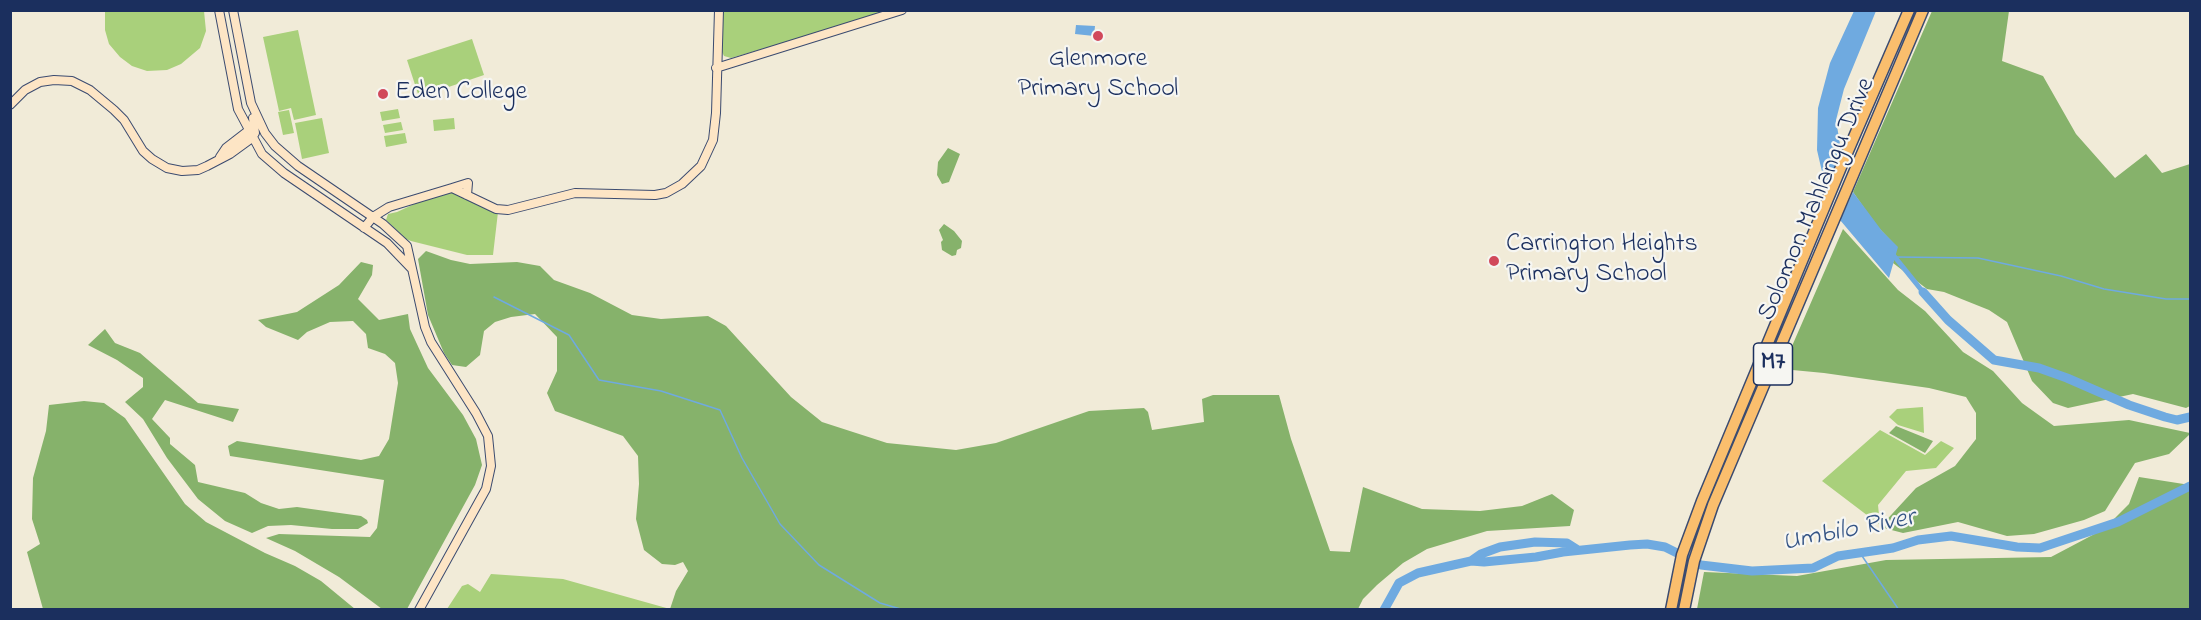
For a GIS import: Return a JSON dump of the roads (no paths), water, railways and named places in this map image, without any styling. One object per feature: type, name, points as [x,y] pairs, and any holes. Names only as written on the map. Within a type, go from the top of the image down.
[{"type":"highway","name":"Solomon Mahlangu Drive","points":[[1672,605],[1682,555],[1702,501],[1909,10]]},
{"type":"highway","name":"Solomon Mahlangu Drive","points":[[1684,609],[1697,553],[1713,505],[1923,10]]},
{"type":"main road","points":[[219,10],[238,109],[262,154],[284,173],[387,243],[411,268]]},
{"type":"main road","points":[[452,188],[496,209],[508,210],[575,193],[646,196],[671,190],[697,171],[710,148],[715,130],[718,10]]},
{"type":"main road","points":[[716,68],[902,10]]},
{"type":"main road","points":[[10,105],[25,90],[40,82],[72,81],[90,90],[114,110],[133,133],[143,151],[159,164],[174,170],[198,170],[235,150],[252,134],[251,104],[235,13]]},
{"type":"main road","points":[[251,104],[260,126],[270,141],[298,166],[373,217],[397,235],[407,246],[425,327],[444,364],[484,427],[491,455],[486,489],[419,609]]},
{"type":"main road","points":[[218,160],[226,148],[252,134],[270,141]]},
{"type":"main road","points":[[235,150],[246,149],[262,154]]},
{"type":"main road","points":[[364,228],[373,217],[389,207],[468,183],[467,195]]},
{"type":"water","points":[[1854,11],[1876,11],[1844,89],[1836,120],[1842,156],[1826,189],[1817,150],[1818,108],[1830,63]]},
{"type":"water","points":[[1076,25],[1095,26],[1094,36],[1075,34]]},
{"type":"water","points":[[1853,192],[1882,231],[1898,247],[1889,278],[1840,220]]},
{"type":"waterway","name":"Umbilo River","points":[[1890,251],[1923,292]]},
{"type":"waterway","points":[[1896,257],[1978,258],[2061,276],[2104,289],[2166,299],[2190,299]]},
{"type":"waterway","name":"Umbilo River","points":[[1923,292],[1948,320],[1994,360],[2039,368],[2129,405],[2165,417],[2177,420],[2190,417]]},
{"type":"waterway","points":[[494,297],[569,335],[599,380],[661,391],[720,410],[742,458],[780,524],[819,565],[880,603],[904,610]]},
{"type":"waterway","name":"Umbilo River","points":[[1384,610],[1399,583],[1418,573],[1471,561],[1536,557],[1630,545],[1647,544],[1665,547],[1701,565],[1752,571],[1813,568],[1838,556],[1893,548],[1918,540],[1951,536],[2017,547],[2040,548],[2118,522],[2190,486]]},
{"type":"waterway","name":"Umbilo River","points":[[2187,488],[2190,491]]},
{"type":"waterway","points":[[1471,561],[1481,554],[1500,547],[1535,542],[1567,543],[1578,550]]},
{"type":"waterway","points":[[1860,553],[1899,610]]},
{"type":"place","name":"Glenmore Primary School","points":[[1098,36]]},
{"type":"place","name":"Eden College","points":[[383,94]]},
{"type":"place","name":"Carrington Heights Primary School","points":[[1494,261]]}]
